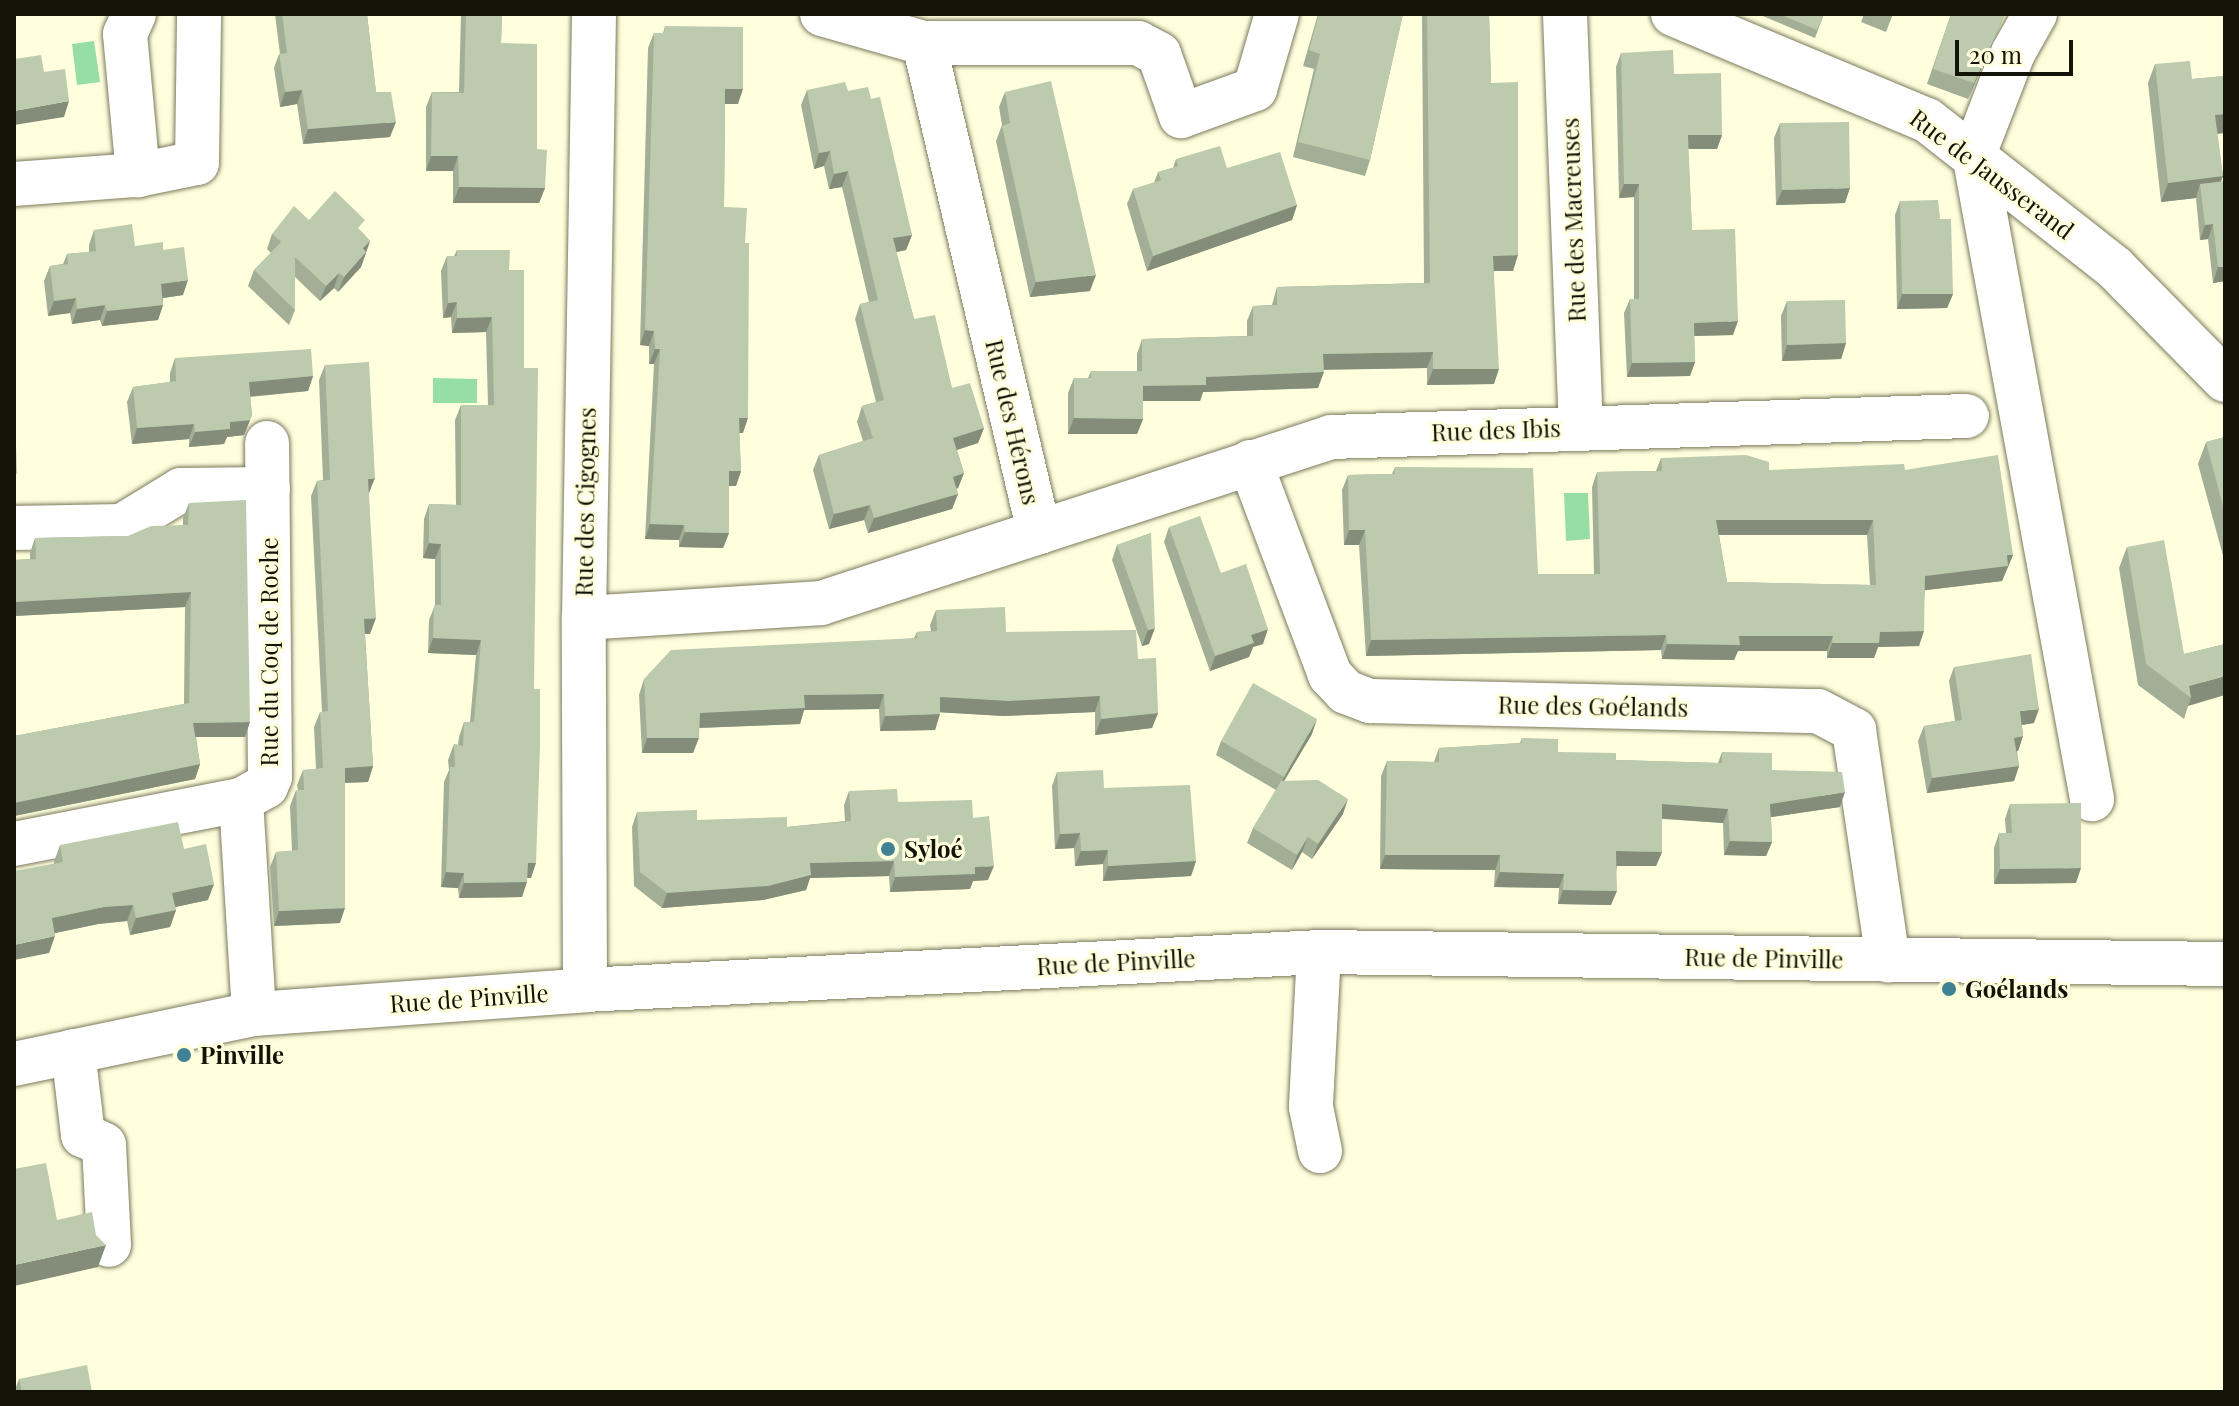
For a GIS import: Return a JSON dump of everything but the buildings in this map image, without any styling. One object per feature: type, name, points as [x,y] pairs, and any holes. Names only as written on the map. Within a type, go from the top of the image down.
[{"type":"street","points":[[134,14],[125,34],[138,175]]},
{"type":"street","points":[[14,184],[138,175],[197,163],[199,14]]},
{"type":"street","name":"Rue des Cigognes","points":[[585,990],[584,618],[594,14]]},
{"type":"street","points":[[822,14],[924,43],[1138,43],[1159,54],[1181,116],[1255,89],[1277,14]]},
{"type":"street","name":"Rue des Macreuses","points":[[1565,14],[1581,426]]},
{"type":"street","name":"Rue de Jausserand","points":[[1673,14],[1901,105],[1974,154],[2115,268],[2225,380]]},
{"type":"street","points":[[2035,14],[2013,53],[1974,154],[2092,799]]},
{"type":"street","name":"Rue des Hérons","points":[[584,618],[821,603],[1039,532],[924,43]]},
{"type":"street","name":"Rue des Ibis","points":[[1039,532],[1331,437],[1581,426],[1967,416]]},
{"type":"street","name":"Rue du Coq de Roche","points":[[14,844],[241,800],[254,796],[270,777],[267,443]]},
{"type":"street","name":"Rue des Goélands","points":[[1250,462],[1330,675],[1346,692],[1370,701],[1818,711],[1854,730],[1888,961]]},
{"type":"street","points":[[14,528],[122,526],[181,490],[268,489]]},
{"type":"street","points":[[241,800],[254,1014]]},
{"type":"street","points":[[1319,952],[1311,1107],[1320,1151]]},
{"type":"street","name":"Rue de Pinville","points":[[14,1064],[254,1014],[585,990],[1319,952],[2225,964]]},
{"type":"street","points":[[73,1051],[83,1135],[104,1145],[109,1245]]},
{"type":"shaded area","points":[[94,41],[100,82],[77,85],[72,44]]},
{"type":"shaded area","points":[[433,378],[477,379],[477,403],[433,403]]},
{"type":"shaded area","points":[[1564,493],[1588,493],[1590,539],[1566,541]]},
{"type":"place","name":"Syloé","points":[[888,849]]},
{"type":"place","name":"Goélands","points":[[1949,989]]},
{"type":"place","name":"Pinville","points":[[184,1055]]}]
